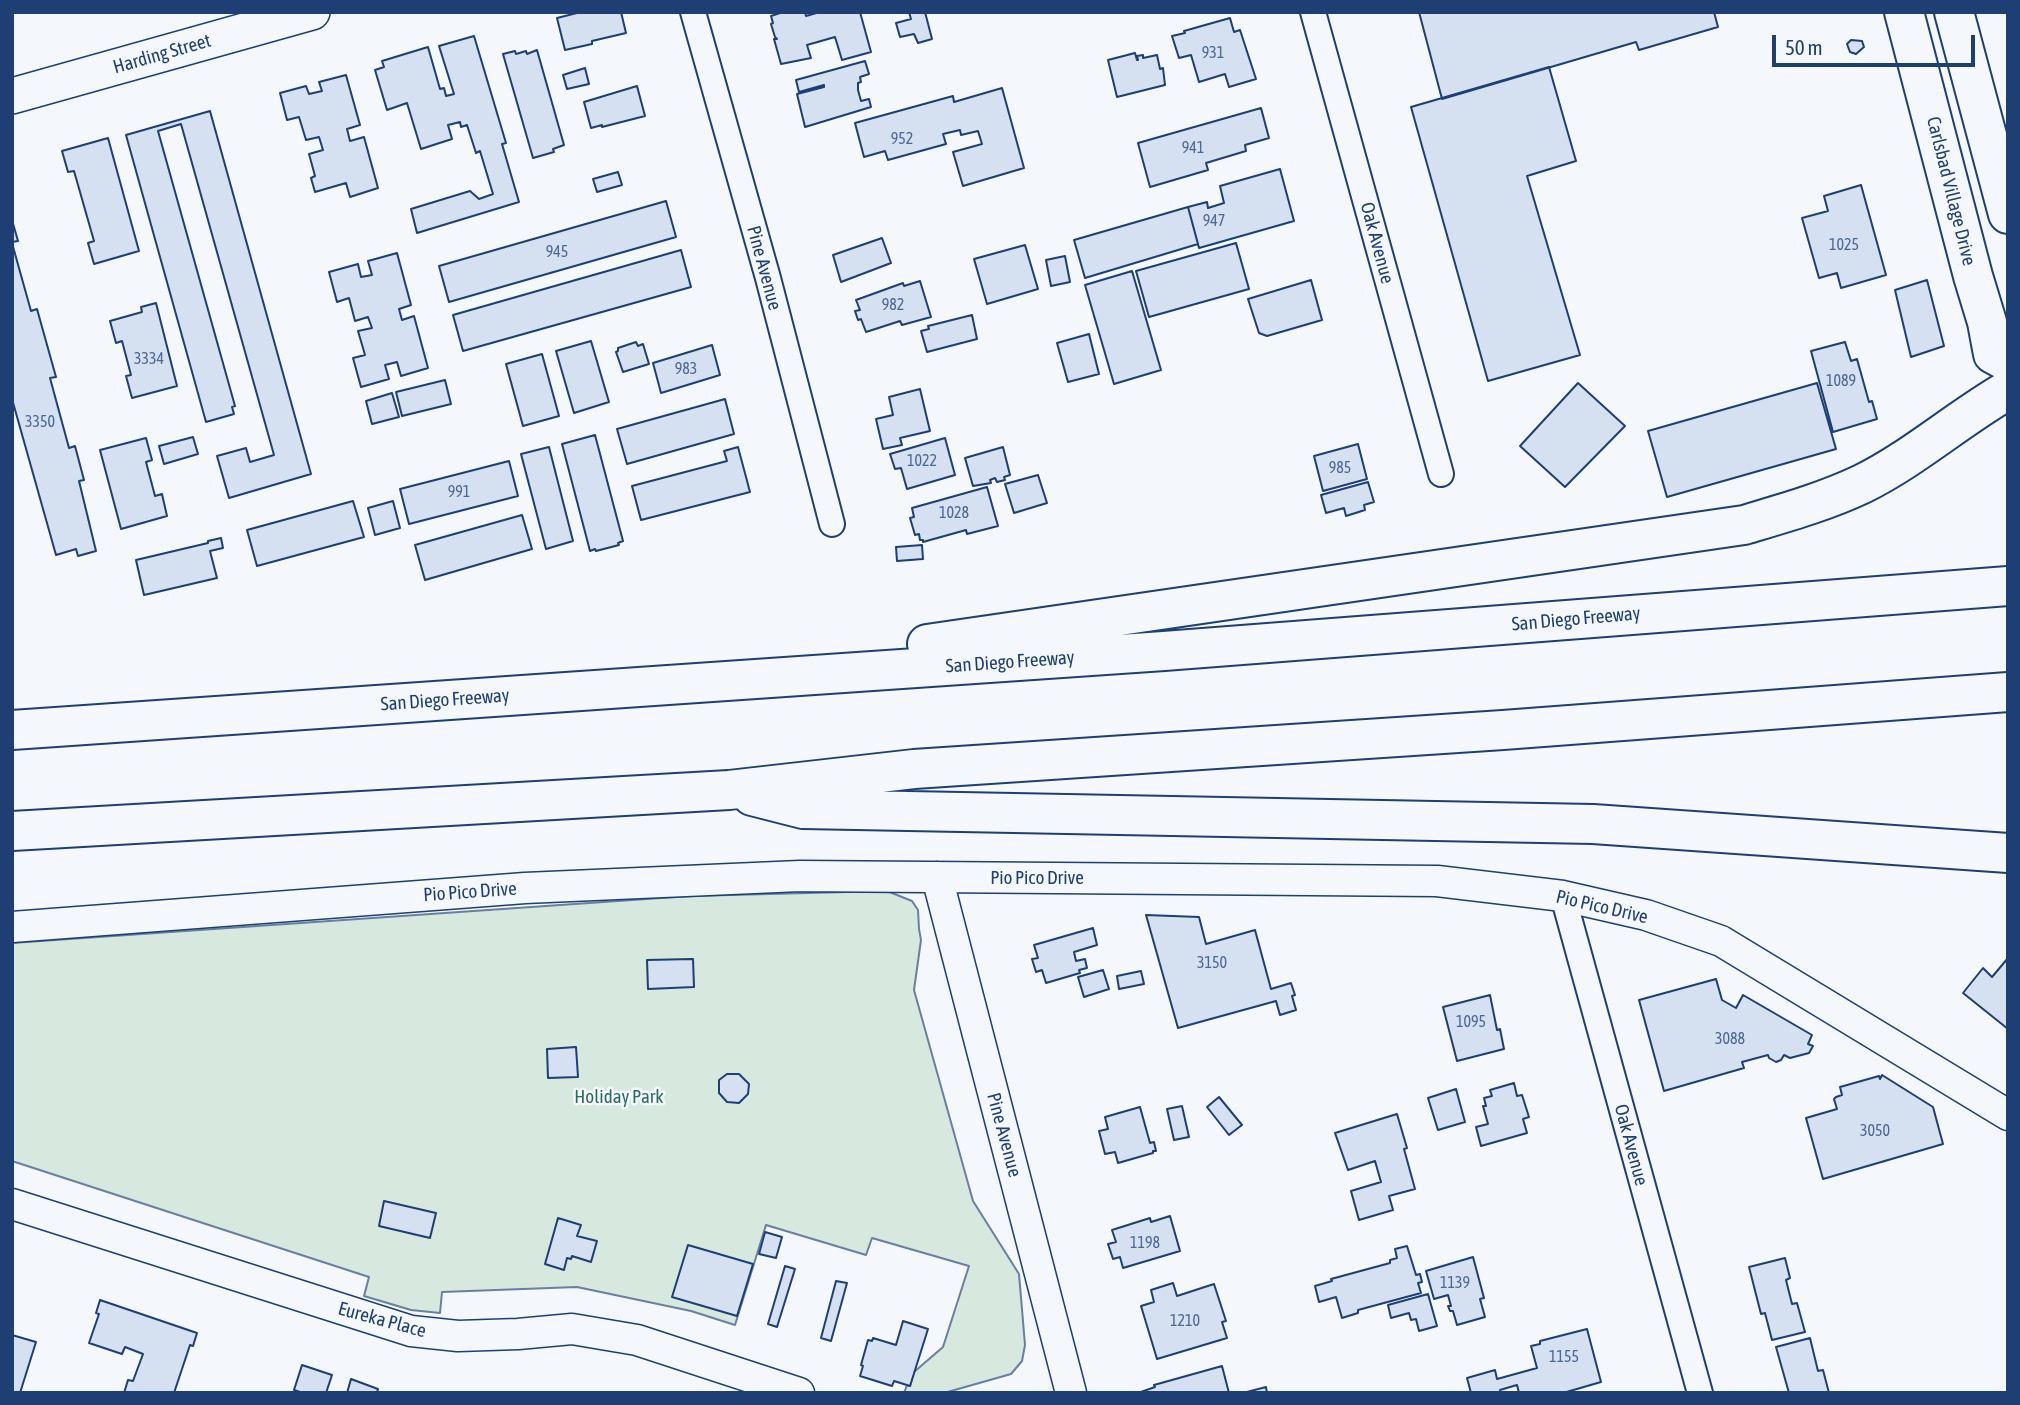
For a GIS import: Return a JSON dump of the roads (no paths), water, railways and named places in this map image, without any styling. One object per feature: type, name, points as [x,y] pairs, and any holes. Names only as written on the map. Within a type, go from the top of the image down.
[{"type":"main road","name":"Harding Street","points":[[12,96],[312,12]]},
{"type":"main road","name":"Carlsbad Village Drive","points":[[1904,12],[1969,263],[1987,322],[1993,354],[2008,362]]},
{"type":"main road","points":[[1926,12],[1940,36],[1948,40],[1958,27]]},
{"type":"main road","points":[[1958,27],[2008,214]]},
{"type":"main road","points":[[1923,81],[1932,80],[1964,110],[1983,119]]},
{"type":"main road","points":[[637,687],[1745,525],[1822,501],[1864,483],[2008,390]]},
{"type":"main road","name":"San Diego Freeway","points":[[12,730],[1164,652],[1993,587]]},
{"type":"main road","points":[[12,831],[729,790],[914,769],[1503,730],[2005,692]]},
{"type":"main road","points":[[729,790],[803,809],[1593,824],[2008,853]]},
{"type":"street","name":"Pine Avenue","points":[[693,12],[768,278],[832,524]]},
{"type":"street","name":"Oak Avenue","points":[[1312,12],[1441,474]]},
{"type":"street","name":"Pio Pico Drive","points":[[12,927],[525,888],[800,876],[1437,881],[1563,896],[1646,915],[1721,941],[2008,1115]]},
{"type":"street","name":"Pine Avenue","points":[[937,877],[1071,1393]]},
{"type":"street","name":"Oak Avenue","points":[[1563,896],[1700,1393]]},
{"type":"street","name":"Eureka Place","points":[[12,1204],[411,1331],[458,1336],[572,1329],[637,1340],[799,1393]]},
{"type":"park label","name":"Holiday Park","points":[[619,1097]]}]
